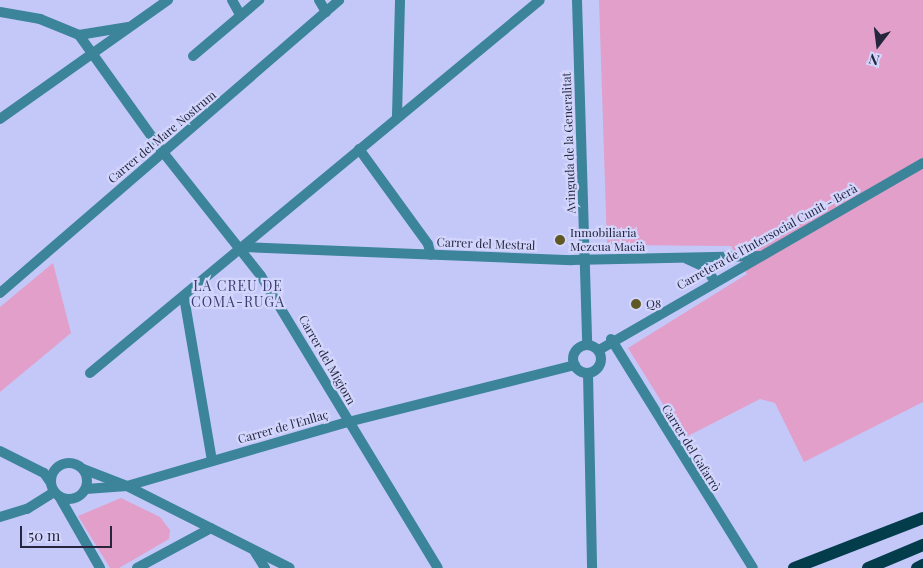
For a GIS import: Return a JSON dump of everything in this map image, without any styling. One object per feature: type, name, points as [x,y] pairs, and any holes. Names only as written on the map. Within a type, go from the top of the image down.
[{"type":"main road","points":[[794,568],[923,518]]},
{"type":"main road","points":[[868,568],[923,545]]},
{"type":"main road","points":[[916,568],[923,565]]},
{"type":"street","points":[[0,119],[168,0]]},
{"type":"street","points":[[232,0],[241,16]]},
{"type":"street","points":[[194,56],[259,0]]},
{"type":"street","points":[[319,0],[326,12]]},
{"type":"street","name":"Carrer del Mare Nostrum","points":[[0,293],[141,172],[162,150],[278,58],[339,0]]},
{"type":"street","points":[[397,116],[400,0]]},
{"type":"street","points":[[90,373],[184,297],[397,116],[540,0]]},
{"type":"street","name":"Avinguda de la Generalitat","points":[[577,0],[587,344]]},
{"type":"street","points":[[0,12],[40,19],[79,35],[136,24]]},
{"type":"street","name":"Carrer del Migjorn","points":[[79,35],[162,150],[242,247],[438,568]]},
{"type":"street","points":[[359,149],[428,244],[431,255]]},
{"type":"street","name":"Carretera de l'Intersocial Cunit - Berà","points":[[599,350],[611,339],[923,163]]},
{"type":"street","name":"Carrer del Mestral","points":[[242,247],[584,259],[687,259],[761,256]]},
{"type":"street","points":[[687,259],[704,267],[715,281]]},
{"type":"street","points":[[184,297],[212,460]]},
{"type":"street","name":"Carrer del Gafarrò","points":[[611,339],[753,568]]},
{"type":"street","points":[[587,344],[599,350],[600,364],[588,373],[575,365],[575,351],[587,344]]},
{"type":"street","name":"Carrer de l'Enllaç","points":[[86,489],[127,486],[348,422],[575,365]]},
{"type":"street","points":[[588,373],[592,568]]},
{"type":"street","points":[[0,451],[14,456],[44,474],[100,568]]},
{"type":"street","points":[[0,517],[27,509],[54,490],[60,465],[74,464],[127,486],[290,568]]},
{"type":"street","points":[[70,518],[75,499],[86,489],[83,469]]},
{"type":"street","points":[[54,490],[75,499]]},
{"type":"street","points":[[137,568],[211,528]]},
{"type":"street","points":[[255,551],[266,568]]},
{"type":"shaded area","points":[[599,0],[923,0],[923,402],[804,462],[775,403],[760,399],[684,438],[628,348],[747,274],[731,246],[607,245]]},
{"type":"shaded area","points":[[53,263],[71,333],[0,392],[0,307]]},
{"type":"shaded area","points":[[121,498],[160,517],[170,530],[169,539],[119,568],[110,568],[78,516]]},
{"type":"place","name":"Inmobiliaria Mezcua Macià","points":[[560,240]]},
{"type":"place","name":"Q8","points":[[636,304]]},
{"type":"district","name":"LA CREU DE COMA-RUGA","points":[[238,294]]}]
